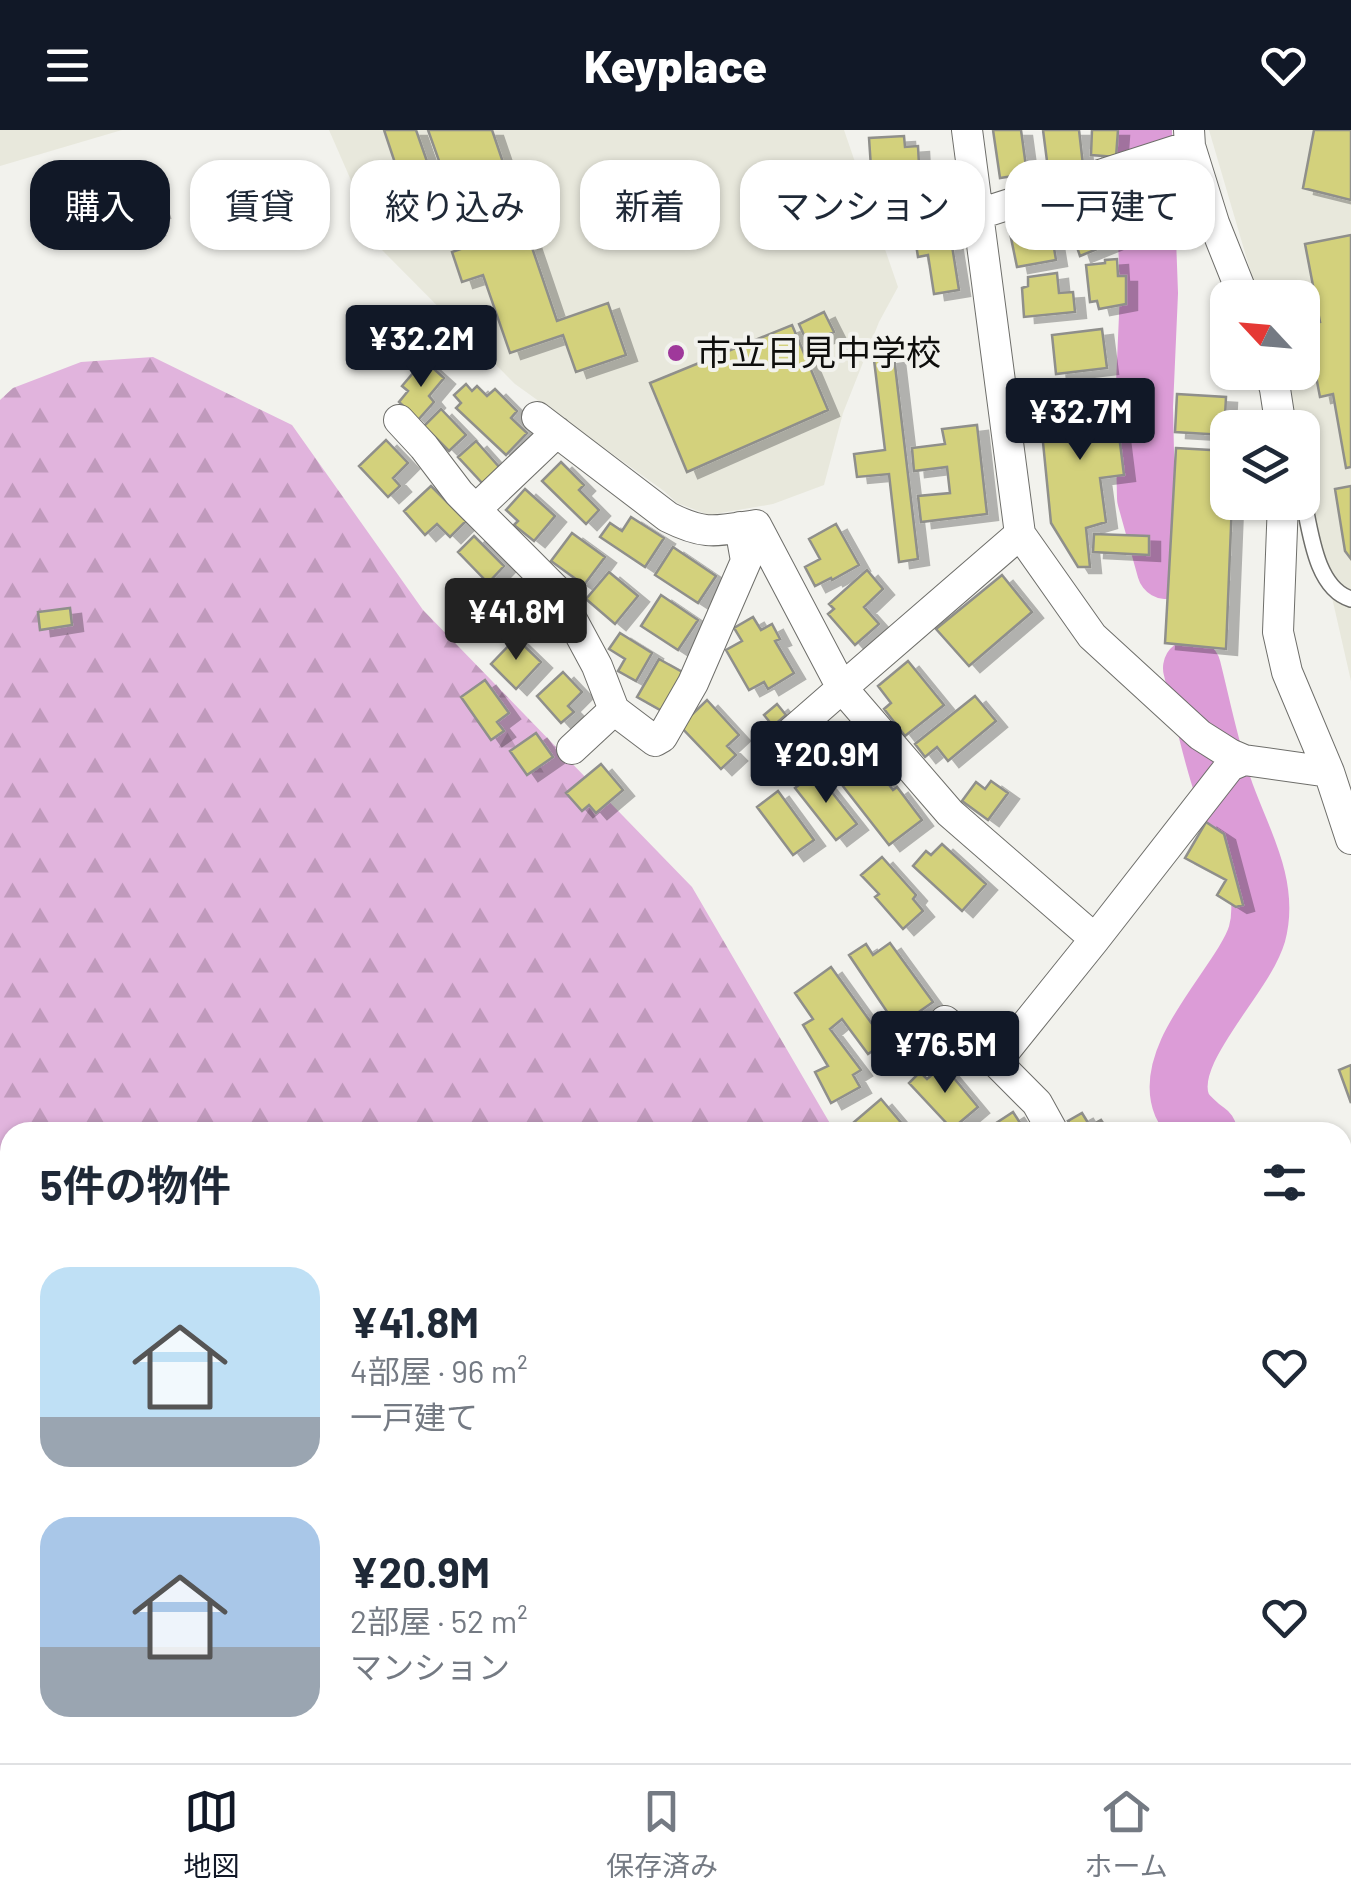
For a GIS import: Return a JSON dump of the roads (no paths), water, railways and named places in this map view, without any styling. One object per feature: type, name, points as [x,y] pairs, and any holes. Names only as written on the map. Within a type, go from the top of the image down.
[{"type":"street","points":[[967,130],[971,160]]},
{"type":"street","points":[[985,212],[1146,161],[1190,138],[1214,224],[1237,280]]},
{"type":"street","points":[[984,250],[1020,534],[1092,636],[1200,734],[1235,760],[1340,771]]},
{"type":"street","points":[[399,420],[459,493],[556,590],[597,666],[614,710],[655,742],[693,684],[746,561],[740,527]]},
{"type":"street","points":[[476,509],[547,424],[668,518],[692,529],[715,531],[756,524],[842,688],[950,814],[1094,939]]},
{"type":"street","points":[[1282,520],[1278,632],[1287,672],[1340,771],[1351,839]]},
{"type":"street","points":[[770,751],[1020,534]]},
{"type":"street","points":[[572,748],[614,710]]},
{"type":"street","points":[[996,1062],[1235,760]]},
{"type":"street","points":[[945,1021],[996,1062],[1037,1103],[1047,1122]]},
{"type":"lane","points":[[1308,520],[1320,570],[1334,588],[1351,599]]},
{"type":"waterway","points":[[1143,130],[1149,293],[1144,407],[1146,498],[1166,570]]},
{"type":"waterway","points":[[1192,668],[1218,773],[1251,859],[1260,896],[1257,934],[1249,953],[1206,1018],[1183,1063],[1179,1085],[1182,1105],[1196,1122]]},
{"type":"place","name":"市立日見中学校","points":[[676,353]]}]
